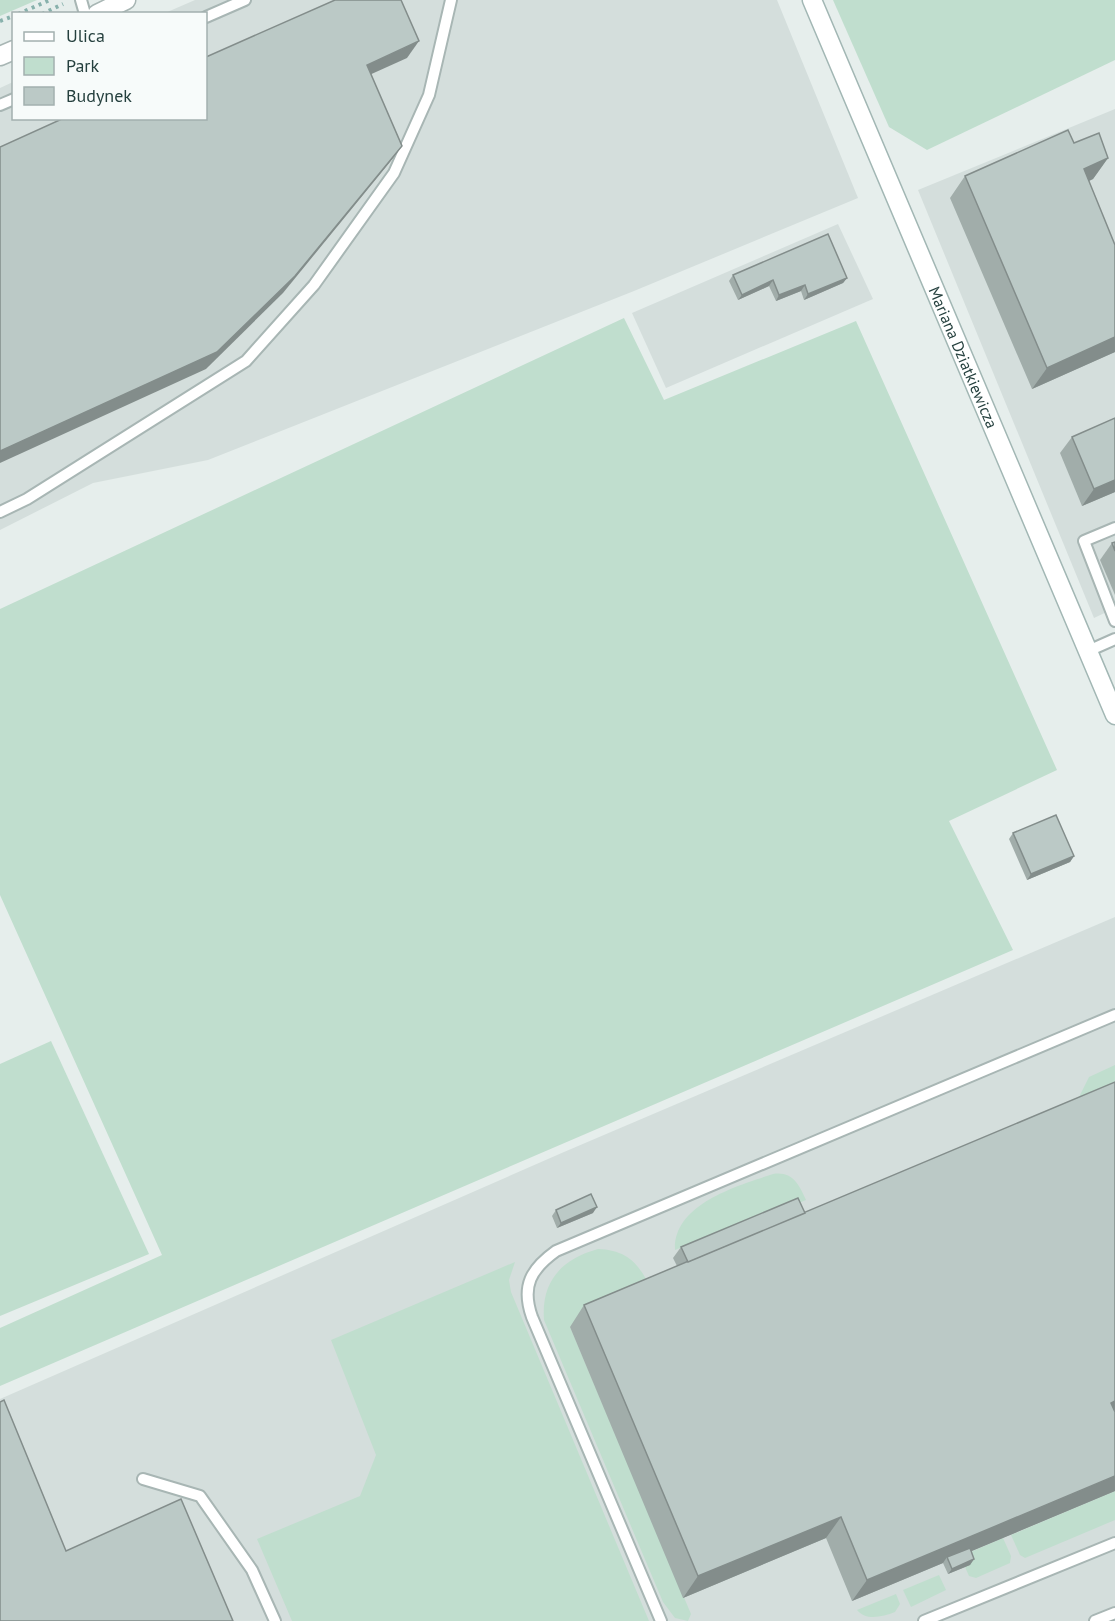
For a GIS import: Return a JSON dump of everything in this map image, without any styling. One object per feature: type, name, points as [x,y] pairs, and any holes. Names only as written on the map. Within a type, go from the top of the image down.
[{"type":"street","points":[[101,12],[126,0]]},
{"type":"street","name":"Mariana Dziatkiewicza","points":[[812,0],[1115,715]]},
{"type":"lane","points":[[207,17],[245,0]]},
{"type":"lane","points":[[0,512],[27,499],[246,361],[314,285],[394,172],[429,94],[451,0]]},
{"type":"lane","points":[[1115,528],[1084,541],[1115,621]]},
{"type":"lane","points":[[1088,651],[1115,639]]},
{"type":"lane","points":[[661,1621],[532,1317],[527,1293],[532,1271],[556,1251],[1115,1015]]},
{"type":"lane","points":[[143,1479],[200,1496],[252,1570],[275,1621]]},
{"type":"lane","points":[[924,1621],[1115,1543]]},
{"type":"lane","points":[[1095,1621],[1115,1613]]},
{"type":"path","points":[[23,12],[50,0]]},
{"type":"path","points":[[46,12],[72,0]]},
{"type":"shaded area","points":[[195,0],[777,0],[858,198],[634,291],[208,460],[93,483],[0,530],[0,88],[12,82],[12,120],[207,120],[207,12],[167,12]]},
{"type":"shaded area","points":[[1115,109],[1115,608],[1094,618],[918,190]]},
{"type":"shaded area","points":[[838,224],[873,299],[666,388],[632,313]]},
{"type":"shaded area","points":[[1115,917],[1115,1621],[0,1621],[0,1399],[564,1152]]},
{"type":"green space","points":[[0,0],[37,0],[0,16]]},
{"type":"green space","points":[[833,0],[1115,0],[1115,60],[927,150],[889,127]]},
{"type":"green space","points":[[624,318],[664,400],[856,321],[1057,770],[949,821],[1013,950],[0,1386],[0,1328],[162,1255],[0,895],[0,609]]},
{"type":"green space","points":[[51,1041],[149,1254],[0,1316],[0,1064]]},
{"type":"green space","points":[[1115,1065],[1115,1106],[1078,1099],[1089,1077]]},
{"type":"green space","points":[[773,1174],[785,1175],[794,1180],[806,1200],[725,1233],[714,1234],[675,1250],[677,1234],[684,1220],[696,1209],[726,1191]]},
{"type":"green space","points":[[598,1249],[618,1252],[626,1256],[638,1267],[652,1292],[570,1327],[691,1614],[688,1621],[675,1618],[663,1602],[544,1320],[546,1294],[556,1274],[574,1259]]},
{"type":"green space","points":[[515,1262],[509,1280],[511,1292],[649,1621],[292,1621],[257,1539],[360,1496],[376,1455],[331,1340]]},
{"type":"green space","points":[[1115,1491],[1115,1520],[1025,1558],[1020,1555],[1011,1535]]},
{"type":"green space","points":[[1003,1538],[1011,1556],[1010,1563],[976,1578],[969,1576],[965,1567],[970,1565],[966,1554]]},
{"type":"green space","points":[[939,1575],[946,1590],[911,1607],[903,1590]]},
{"type":"green space","points":[[896,1594],[900,1604],[895,1612],[870,1617],[857,1610]]},
{"type":"building","points":[[335,0],[401,0],[419,41],[367,65],[402,146],[295,276],[217,352],[0,451],[0,147],[60,120],[207,120],[207,57]]},
{"type":"building","points":[[1068,130],[1074,143],[1099,133],[1108,158],[1084,169],[1115,245],[1115,337],[1047,368],[965,176]]},
{"type":"building","points":[[828,234],[847,278],[808,294],[805,285],[779,295],[773,280],[742,295],[733,275]]},
{"type":"building","points":[[1115,418],[1115,480],[1094,489],[1072,437]]},
{"type":"building","points":[[1056,815],[1074,856],[1031,874],[1013,833]]},
{"type":"building","points":[[1115,1082],[1115,1401],[1111,1403],[1115,1412],[1115,1476],[867,1580],[841,1517],[698,1576],[584,1305]]},
{"type":"building","points":[[591,1194],[597,1207],[561,1223],[556,1210]]},
{"type":"building","points":[[798,1198],[805,1213],[688,1262],[681,1247]]},
{"type":"building","points":[[4,1400],[66,1551],[181,1499],[233,1621],[0,1621],[0,1402]]},
{"type":"building","points":[[970,1548],[974,1559],[952,1569],[947,1557]]}]
